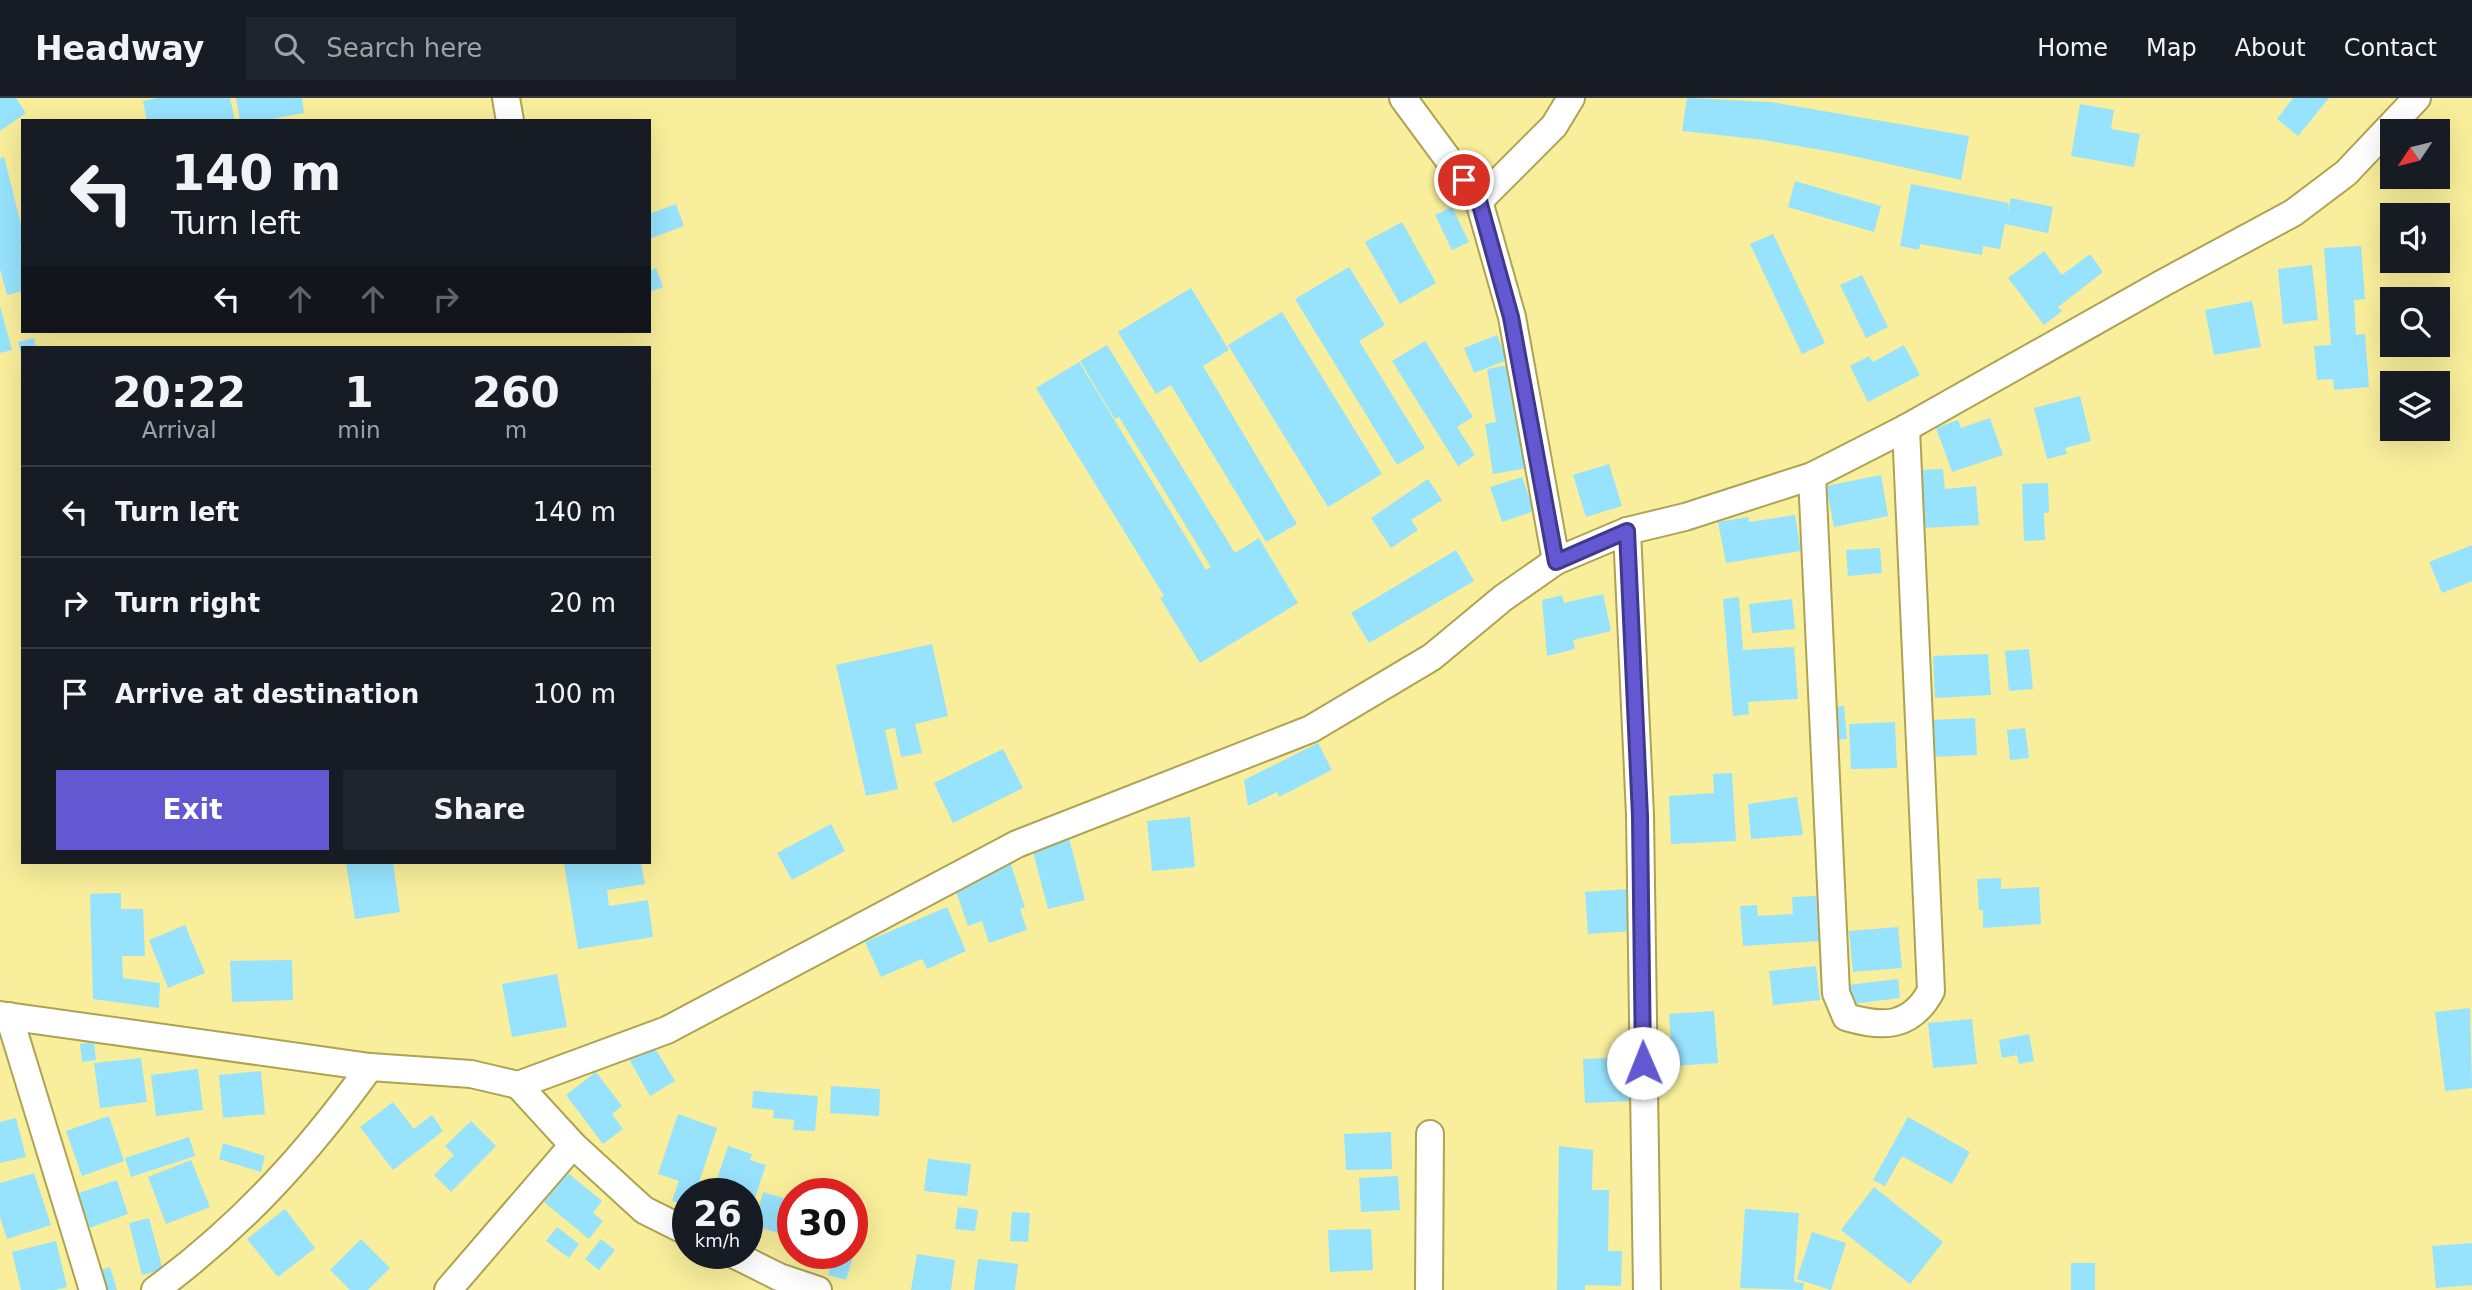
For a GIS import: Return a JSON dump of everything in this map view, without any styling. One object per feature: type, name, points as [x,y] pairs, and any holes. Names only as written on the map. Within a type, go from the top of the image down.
[{"type":"street","points":[[506,98],[510,119]]},
{"type":"street","points":[[1403,98],[1479,201],[1511,317],[1556,562]]},
{"type":"street","points":[[1479,201],[1554,126],[1571,98]]},
{"type":"street","points":[[93,1290],[5,1015],[370,1067],[471,1074],[518,1085],[667,1030],[1017,844],[1311,729],[1432,657],[1503,598],[1556,562],[1627,531],[1685,517],[1812,476],[1906,428],[2163,283],[2293,214],[2346,173],[2417,98]]},
{"type":"street","points":[[1812,476],[1836,993],[1846,1017],[1886,1025],[1904,1019],[1923,1007],[1931,991],[1906,428]]},
{"type":"street","points":[[1627,531],[1640,816],[1647,1290]]},
{"type":"street","points":[[155,1290],[198,1259],[270,1191],[327,1126],[370,1067]]},
{"type":"street","points":[[518,1085],[573,1145],[644,1210],[672,1224]]},
{"type":"street","points":[[1429,1290],[1430,1134]]},
{"type":"street","points":[[448,1290],[573,1145]]},
{"type":"street","points":[[763,1269],[818,1290]]},
{"type":"building","points":[[0,98],[16,98],[26,113],[0,131]]},
{"type":"building","points":[[157,98],[230,98],[235,119],[147,119],[143,101]]},
{"type":"building","points":[[236,98],[302,98],[304,113],[271,119],[240,119]]},
{"type":"building","points":[[1687,98],[1771,102],[1969,136],[1961,180],[1844,154],[1764,140],[1682,131]]},
{"type":"building","points":[[2293,98],[2329,98],[2298,136],[2277,119]]},
{"type":"building","points":[[2080,104],[2114,110],[2111,129],[2140,134],[2134,167],[2071,156]]},
{"type":"building","points":[[4,157],[21,224],[21,292],[7,295],[0,269],[0,158]]},
{"type":"building","points":[[1795,181],[1881,206],[1874,232],[1788,207]]},
{"type":"building","points":[[1911,184],[2009,203],[2007,217],[2011,198],[2053,207],[2048,233],[2005,224],[2000,249],[1983,246],[1982,255],[1920,244],[1919,250],[1900,246]]},
{"type":"building","points":[[676,204],[684,226],[651,238],[651,213]]},
{"type":"building","points":[[1452,207],[1469,242],[1452,250],[1435,215]]},
{"type":"building","points":[[1402,222],[1436,283],[1400,304],[1365,242]]},
{"type":"building","points":[[1773,234],[1825,343],[1802,354],[1750,244]]},
{"type":"building","points":[[2361,246],[2365,299],[2354,300],[2356,335],[2365,334],[2369,387],[2334,390],[2333,379],[2317,380],[2314,346],[2331,345],[2324,248]]},
{"type":"building","points":[[2044,251],[2062,275],[2090,254],[2103,272],[2058,307],[2062,311],[2044,325],[2008,278]]},
{"type":"building","points":[[2312,265],[2318,320],[2283,324],[2278,269]]},
{"type":"building","points":[[1349,267],[1385,325],[1359,341],[1425,448],[1397,465],[1295,299]]},
{"type":"building","points":[[656,268],[663,287],[651,291],[651,270]]},
{"type":"building","points":[[1862,275],[1888,327],[1866,338],[1840,285]]},
{"type":"building","points":[[1191,288],[1229,350],[1203,366],[1297,524],[1266,542],[1171,385],[1156,394],[1118,332]]},
{"type":"building","points":[[2252,301],[2261,347],[2214,355],[2205,310]]},
{"type":"building","points":[[0,306],[12,350],[0,353]]},
{"type":"building","points":[[1282,312],[1382,474],[1328,507],[1228,345]]},
{"type":"building","points":[[1497,335],[1507,360],[1474,373],[1464,348]]},
{"type":"building","points":[[34,338],[36,346],[21,346],[21,355],[18,342]]},
{"type":"building","points":[[1425,341],[1473,417],[1457,427],[1475,455],[1458,466],[1392,361]]},
{"type":"building","points":[[1107,345],[1235,553],[1259,538],[1298,603],[1200,663],[1160,598],[1164,596],[1036,388],[1079,362],[1206,570],[1211,567],[1119,417],[1115,419],[1080,361]]},
{"type":"building","points":[[1904,345],[1920,375],[1868,402],[1850,366],[1869,356],[1873,362]]},
{"type":"building","points":[[1509,365],[1527,468],[1493,474],[1485,424],[1496,422],[1487,369]]},
{"type":"building","points":[[2080,396],[2091,441],[2065,448],[2067,454],[2047,459],[2034,408]]},
{"type":"building","points":[[1990,418],[2003,455],[1952,472],[1936,428],[1958,420],[1961,428]]},
{"type":"building","points":[[1609,464],[1622,506],[1586,517],[1573,475]]},
{"type":"building","points":[[1943,469],[1945,489],[1976,486],[1979,525],[1924,528],[1920,470]]},
{"type":"building","points":[[1881,475],[1888,516],[1834,527],[1826,486]]},
{"type":"building","points":[[1522,477],[1534,511],[1502,522],[1490,487]]},
{"type":"building","points":[[1428,479],[1442,500],[1411,520],[1418,530],[1391,548],[1371,518]]},
{"type":"building","points":[[2048,483],[2049,513],[2044,513],[2045,540],[2024,541],[2022,484]]},
{"type":"building","points":[[1795,515],[1801,551],[1726,563],[1718,522],[1748,517],[1749,522]]},
{"type":"building","points":[[2472,545],[2472,581],[2442,593],[2429,562]]},
{"type":"building","points":[[1880,548],[1882,573],[1848,576],[1846,550]]},
{"type":"building","points":[[1456,550],[1474,581],[1369,643],[1351,613]]},
{"type":"building","points":[[1603,594],[1611,631],[1573,640],[1575,649],[1547,656],[1542,600],[1562,595],[1564,603]]},
{"type":"building","points":[[1739,597],[1743,650],[1794,647],[1798,699],[1748,702],[1749,714],[1733,716],[1723,599]]},
{"type":"building","points":[[1792,599],[1795,629],[1752,633],[1749,604]]},
{"type":"building","points":[[932,644],[948,716],[915,724],[922,753],[901,757],[895,728],[885,730],[898,789],[866,796],[836,665]]},
{"type":"building","points":[[2029,649],[2033,689],[2009,691],[2005,651]]},
{"type":"building","points":[[1988,654],[1991,695],[1935,698],[1933,656]]},
{"type":"building","points":[[1844,706],[1847,739],[1834,740],[1831,707]]},
{"type":"building","points":[[1975,718],[1977,755],[1933,757],[1932,720]]},
{"type":"building","points":[[1895,722],[1897,768],[1851,769],[1849,724]]},
{"type":"building","points":[[2025,728],[2029,758],[2010,760],[2007,730]]},
{"type":"building","points":[[1318,743],[1332,770],[1279,797],[1277,792],[1248,806],[1244,780]]},
{"type":"building","points":[[1003,749],[1023,788],[953,823],[934,783]]},
{"type":"building","points":[[1732,773],[1736,841],[1671,844],[1669,796],[1714,793],[1713,774]]},
{"type":"building","points":[[1797,797],[1803,835],[1751,839],[1748,804]]},
{"type":"building","points":[[1190,817],[1195,867],[1152,871],[1147,821]]},
{"type":"building","points":[[831,824],[845,851],[792,880],[777,853]]},
{"type":"building","points":[[1069,838],[1085,900],[1048,909],[1032,848]]},
{"type":"building","points":[[1009,858],[1025,908],[1020,909],[1027,930],[989,943],[982,921],[968,926],[955,889]]},
{"type":"building","points":[[346,864],[393,864],[400,912],[355,919]]},
{"type":"building","points":[[564,864],[641,864],[645,884],[607,890],[609,906],[648,900],[653,937],[578,949]]},
{"type":"building","points":[[2001,878],[2001,889],[2039,887],[2041,924],[1983,928],[1983,910],[1979,910],[1977,879]]},
{"type":"building","points":[[1628,889],[1631,931],[1588,934],[1585,892]]},
{"type":"building","points":[[121,893],[121,909],[143,909],[145,956],[122,956],[123,978],[160,983],[159,1008],[93,999],[90,894]]},
{"type":"building","points":[[1816,896],[1820,941],[1743,946],[1740,906],[1757,905],[1758,916],[1793,914],[1792,897]]},
{"type":"building","points":[[947,907],[966,951],[927,969],[922,959],[881,977],[865,942]]},
{"type":"building","points":[[185,925],[205,973],[168,988],[149,940]]},
{"type":"building","points":[[1898,927],[1902,968],[1853,972],[1849,931]]},
{"type":"building","points":[[292,960],[293,1000],[232,1002],[230,961]]},
{"type":"building","points":[[1816,966],[1820,1000],[1773,1005],[1769,971]]},
{"type":"building","points":[[557,974],[567,1027],[512,1037],[502,984]]},
{"type":"building","points":[[1898,979],[1900,998],[1851,1004],[1848,985]]},
{"type":"building","points":[[2470,1008],[2472,1088],[2445,1091],[2435,1012]]},
{"type":"building","points":[[1714,1011],[1718,1063],[1673,1066],[1669,1014]]},
{"type":"building","points":[[1972,1019],[1977,1064],[1933,1068],[1928,1023]]},
{"type":"building","points":[[2029,1034],[2034,1061],[2019,1064],[2017,1055],[2002,1058],[1999,1040]]},
{"type":"building","points":[[94,1042],[96,1060],[82,1062],[80,1044]]},
{"type":"building","points":[[653,1045],[675,1081],[650,1096],[629,1059]]},
{"type":"building","points":[[1630,1057],[1632,1101],[1585,1103],[1583,1059]]},
{"type":"building","points":[[141,1058],[147,1102],[100,1108],[94,1063]]},
{"type":"building","points":[[198,1069],[203,1110],[156,1116],[151,1075]]},
{"type":"building","points":[[261,1071],[265,1114],[223,1118],[219,1075]]},
{"type":"building","points":[[596,1072],[622,1106],[612,1114],[623,1129],[603,1144],[566,1095]]},
{"type":"building","points":[[831,1086],[880,1089],[879,1116],[830,1113]]},
{"type":"building","points":[[753,1091],[818,1096],[815,1131],[793,1130],[794,1120],[773,1118],[774,1110],[752,1108]]},
{"type":"building","points":[[393,1102],[414,1129],[432,1115],[443,1131],[393,1170],[360,1127]]},
{"type":"building","points":[[678,1114],[717,1128],[700,1178],[672,1179],[658,1174]]},
{"type":"building","points":[[109,1116],[124,1161],[82,1176],[66,1131]]},
{"type":"building","points":[[1908,1117],[1970,1152],[1952,1184],[1902,1156],[1885,1186],[1873,1180]]},
{"type":"building","points":[[16,1118],[26,1157],[0,1163],[0,1122]]},
{"type":"building","points":[[471,1121],[496,1146],[451,1192],[434,1175],[454,1155],[445,1146]]},
{"type":"building","points":[[1391,1132],[1392,1169],[1346,1170],[1344,1134]]},
{"type":"building","points":[[189,1137],[195,1156],[131,1177],[125,1158]]},
{"type":"building","points":[[223,1143],[265,1156],[261,1172],[219,1159]]},
{"type":"building","points":[[728,1146],[752,1154],[750,1160],[766,1165],[762,1178],[717,1178]]},
{"type":"building","points":[[1559,1146],[1593,1150],[1592,1190],[1609,1190],[1608,1251],[1622,1251],[1621,1286],[1585,1285],[1585,1290],[1557,1290]]},
{"type":"building","points":[[928,1159],[971,1164],[967,1196],[924,1191]]},
{"type":"building","points":[[191,1160],[210,1207],[166,1224],[148,1177]]},
{"type":"building","points":[[34,1173],[51,1225],[7,1239],[0,1217],[0,1183]]},
{"type":"building","points":[[568,1173],[602,1201],[593,1213],[603,1221],[589,1239],[544,1202]]},
{"type":"building","points":[[1398,1176],[1400,1210],[1361,1212],[1359,1178]]},
{"type":"building","points":[[117,1180],[128,1214],[89,1228],[76,1194]]},
{"type":"building","points":[[1874,1187],[1943,1242],[1910,1284],[1841,1230]]},
{"type":"building","points":[[763,1192],[777,1196],[777,1232],[763,1229]]},
{"type":"building","points":[[958,1207],[978,1210],[975,1231],[955,1229]]},
{"type":"building","points":[[285,1209],[315,1248],[278,1277],[247,1239]]},
{"type":"building","points":[[1745,1209],[1799,1213],[1794,1282],[1804,1283],[1803,1290],[1740,1288]]},
{"type":"building","points":[[1012,1212],[1030,1213],[1028,1242],[1010,1241]]},
{"type":"building","points":[[149,1218],[163,1270],[142,1275],[129,1223]]},
{"type":"building","points":[[557,1227],[579,1244],[569,1258],[546,1241]]},
{"type":"building","points":[[1371,1229],[1373,1270],[1330,1272],[1328,1230]]},
{"type":"building","points":[[1812,1232],[1846,1243],[1831,1290],[1797,1279]]},
{"type":"building","points":[[361,1239],[390,1268],[368,1290],[350,1290],[330,1270]]},
{"type":"building","points":[[601,1239],[615,1250],[599,1270],[585,1259]]},
{"type":"building","points":[[56,1241],[67,1287],[55,1290],[21,1290],[12,1252]]},
{"type":"building","points":[[2472,1243],[2472,1285],[2436,1288],[2432,1246]]},
{"type":"building","points":[[917,1254],[955,1260],[951,1290],[911,1290]]},
{"type":"building","points":[[978,1259],[1018,1264],[1015,1290],[974,1290]]},
{"type":"building","points":[[2071,1263],[2095,1263],[2095,1290],[2071,1290]]},
{"type":"building","points":[[110,1267],[117,1290],[103,1290],[97,1271]]},
{"type":"building","points":[[830,1269],[849,1269],[846,1280],[828,1275]]},
{"type":"route","points":[[1464,180],[1479,201],[1511,317],[1556,562],[1627,531],[1640,816],[1643,1063]]}]
